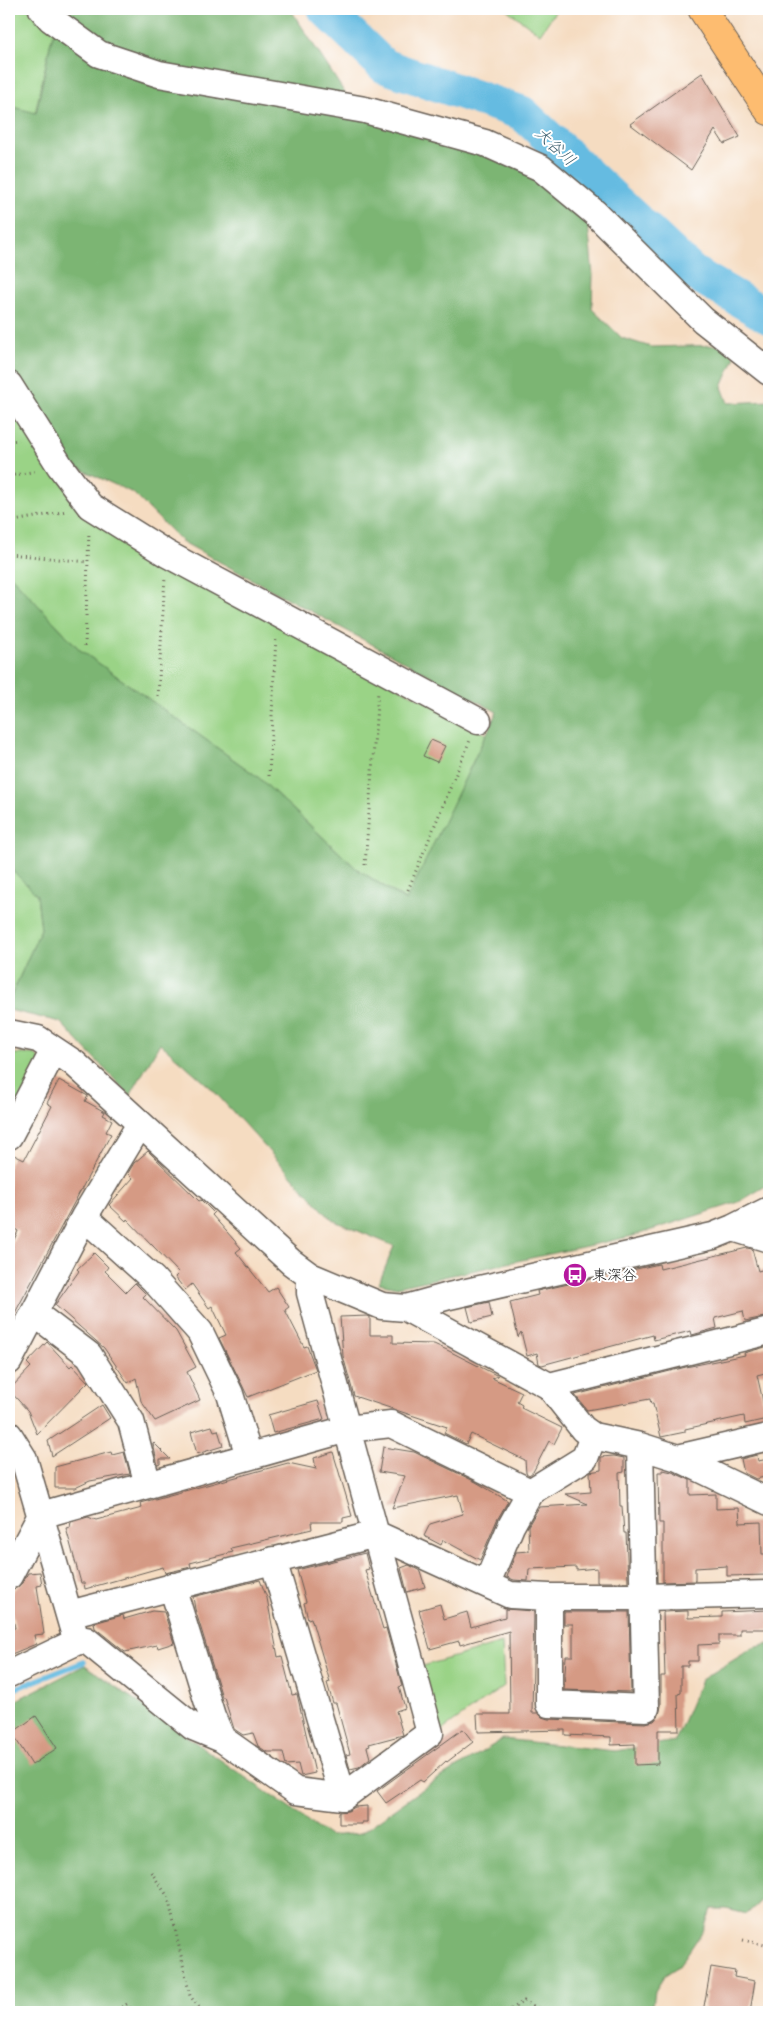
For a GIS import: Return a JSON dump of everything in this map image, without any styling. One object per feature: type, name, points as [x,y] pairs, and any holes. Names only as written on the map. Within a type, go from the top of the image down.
[{"type":"main road","points":[[702,9],[769,111]]},
{"type":"street","points":[[42,9],[51,19],[99,54],[159,74],[365,110],[485,143],[541,168],[595,212],[704,320],[769,372]]},
{"type":"street","points":[[9,385],[60,466],[90,506],[167,554],[478,721]]},
{"type":"street","points":[[9,1033],[38,1039],[74,1063],[291,1262],[310,1276],[382,1306],[406,1308],[449,1296],[713,1236],[769,1210]]},
{"type":"street","points":[[9,1136],[54,1050]]},
{"type":"street","points":[[9,1360],[84,1217],[140,1124]]},
{"type":"street","points":[[84,1217],[153,1279],[200,1332],[230,1394],[249,1456]]},
{"type":"street","points":[[733,1228],[769,1239]]},
{"type":"street","points":[[9,1674],[76,1642],[86,1640],[194,1726],[222,1739],[296,1791],[343,1797],[430,1733],[310,1293],[310,1276]]},
{"type":"street","points":[[406,1308],[549,1386],[583,1429],[593,1436],[640,1446],[678,1458],[769,1502]]},
{"type":"street","points":[[34,1313],[89,1354],[131,1421],[148,1485]]},
{"type":"street","points":[[549,1386],[769,1330]]},
{"type":"street","points":[[9,1576],[41,1515],[347,1429],[391,1424],[530,1492]]},
{"type":"street","points":[[9,1435],[24,1458],[76,1642]]},
{"type":"street","points":[[487,1584],[511,1526],[530,1492],[585,1458],[593,1436]]},
{"type":"street","points":[[678,1458],[769,1437]]},
{"type":"street","points":[[549,1598],[549,1704],[646,1708],[640,1446]]},
{"type":"street","points":[[69,1614],[376,1534],[510,1595],[549,1598],[769,1594]]},
{"type":"street","points":[[273,1560],[343,1797]]},
{"type":"street","points":[[172,1586],[212,1716],[222,1739]]},
{"type":"path","points":[[9,476],[60,466]]},
{"type":"path","points":[[9,522],[90,506],[85,646]]},
{"type":"path","points":[[9,554],[88,562]]},
{"type":"path","points":[[158,696],[167,554]]},
{"type":"path","points":[[269,776],[277,614]]},
{"type":"path","points":[[365,865],[379,668]]},
{"type":"path","points":[[408,890],[478,721]]},
{"type":"path","points":[[151,1872],[168,1897],[190,1996],[203,2012]]},
{"type":"path","points":[[743,1940],[769,1946]]},
{"type":"path","points":[[507,2012],[524,2001],[545,2012]]},
{"type":"path","points":[[112,2012],[127,2004],[133,2012]]},
{"type":"green space","points":[[9,9],[32,9],[55,30],[35,114],[9,106]]},
{"type":"green space","points":[[64,9],[287,9],[293,13],[352,104],[526,167],[587,214],[593,275],[592,309],[622,338],[651,347],[723,345],[735,357],[722,387],[728,403],[769,401],[769,1184],[739,1202],[633,1236],[397,1287],[379,1283],[394,1246],[332,1220],[211,1088],[160,1043],[130,1096],[60,1022],[9,1010],[9,1001],[41,929],[37,895],[13,871],[9,850],[9,574],[80,650],[258,777],[357,869],[406,901],[497,712],[181,541],[133,493],[69,464],[9,367],[9,106],[36,113],[51,41]]},
{"type":"green space","points":[[506,9],[557,9],[540,34]]},
{"type":"green space","points":[[9,402],[82,512],[259,613],[486,734],[407,901],[357,869],[258,777],[80,650],[9,574]]},
{"type":"green space","points":[[13,871],[37,895],[41,929],[9,1001],[9,881]]},
{"type":"green space","points":[[9,1054],[35,1054],[41,1062],[9,1121]]},
{"type":"green space","points":[[502,1643],[504,1686],[437,1734],[419,1667]]},
{"type":"green space","points":[[769,1644],[769,1893],[747,1914],[726,1909],[711,1909],[704,1929],[679,1966],[665,1975],[655,1991],[652,2012],[9,2012],[9,1704],[85,1665],[329,1836],[361,1833],[430,1784],[503,1739],[615,1751],[675,1741],[701,1680],[753,1648]]},
{"type":"building","points":[[702,73],[740,137],[724,144],[715,130],[691,170],[630,124]]},
{"type":"building","points":[[431,740],[445,746],[437,762],[423,756]]},
{"type":"building","points":[[59,1080],[88,1096],[85,1101],[105,1112],[103,1115],[112,1120],[106,1132],[111,1134],[9,1324],[9,1251],[18,1231],[9,1225],[9,1164],[14,1155],[24,1160],[52,1106],[47,1103]]},
{"type":"building","points":[[148,1151],[199,1201],[201,1200],[214,1213],[212,1215],[241,1248],[236,1252],[268,1292],[276,1287],[289,1307],[285,1310],[304,1347],[307,1346],[316,1370],[248,1397],[219,1338],[226,1335],[212,1306],[209,1308],[192,1284],[185,1290],[175,1277],[179,1273],[127,1219],[126,1221],[109,1205],[133,1178],[128,1173],[134,1163]]},
{"type":"building","points":[[747,1248],[752,1249],[758,1271],[769,1268],[769,1316],[745,1321],[743,1311],[715,1318],[717,1328],[692,1335],[691,1331],[654,1340],[653,1335],[542,1365],[539,1364],[537,1353],[527,1356],[521,1332],[518,1337],[510,1302],[538,1295],[537,1291],[659,1264],[660,1269]]},
{"type":"building","points":[[94,1253],[108,1267],[105,1271],[126,1292],[135,1283],[146,1294],[143,1297],[176,1331],[196,1367],[187,1372],[200,1400],[155,1421],[141,1401],[136,1378],[128,1383],[104,1348],[55,1305],[79,1271],[77,1269]]},
{"type":"building","points":[[489,1302],[492,1317],[471,1322],[467,1307]]},
{"type":"building","points":[[340,1317],[370,1317],[370,1335],[393,1335],[393,1343],[434,1344],[447,1350],[498,1376],[492,1378],[522,1392],[517,1402],[522,1405],[521,1408],[562,1428],[554,1444],[549,1441],[533,1472],[529,1475],[526,1473],[525,1460],[471,1434],[466,1444],[444,1433],[447,1427],[354,1396],[343,1356]]},
{"type":"building","points":[[47,1342],[70,1367],[72,1365],[88,1382],[37,1434],[28,1411],[9,1390],[31,1367],[27,1363]]},
{"type":"building","points":[[769,1346],[769,1372],[757,1375],[767,1419],[745,1424],[744,1416],[685,1429],[685,1432],[661,1437],[650,1399],[587,1410],[575,1395],[686,1367],[745,1355],[744,1353]]},
{"type":"building","points":[[318,1401],[324,1419],[273,1433],[268,1415]]},
{"type":"building","points":[[102,1405],[110,1418],[52,1456],[48,1441]]},
{"type":"building","points":[[212,1426],[214,1431],[218,1430],[223,1446],[197,1454],[191,1432]]},
{"type":"building","points":[[154,1443],[170,1459],[160,1459],[160,1464],[158,1465]]},
{"type":"building","points":[[383,1447],[414,1452],[476,1482],[508,1501],[497,1520],[480,1560],[443,1540],[441,1545],[424,1536],[430,1524],[463,1514],[458,1495],[392,1508],[405,1476],[379,1472]]},
{"type":"building","points":[[111,1452],[112,1455],[124,1452],[130,1474],[90,1481],[75,1488],[55,1488],[55,1467]]},
{"type":"building","points":[[333,1452],[352,1516],[343,1518],[343,1522],[311,1522],[312,1529],[231,1548],[233,1552],[190,1563],[191,1567],[165,1573],[163,1567],[85,1589],[84,1583],[81,1583],[66,1528],[70,1527],[71,1522],[88,1517],[96,1520],[142,1508],[140,1503],[288,1463],[316,1469],[314,1458]]},
{"type":"building","points":[[757,1455],[758,1461],[769,1459],[769,1476],[756,1479],[744,1473],[741,1459]]},
{"type":"building","points":[[614,1456],[624,1458],[624,1472],[619,1473],[620,1506],[622,1506],[624,1533],[626,1533],[628,1582],[597,1582],[597,1568],[576,1570],[576,1567],[529,1569],[528,1581],[514,1580],[507,1577],[516,1552],[529,1551],[528,1526],[539,1507],[588,1504],[565,1494],[591,1492],[590,1472],[601,1470],[601,1457]]},
{"type":"building","points":[[663,1470],[690,1480],[690,1495],[716,1494],[716,1509],[739,1508],[740,1523],[761,1522],[762,1554],[768,1554],[768,1575],[727,1576],[727,1566],[695,1568],[695,1581],[663,1582],[663,1523],[659,1523],[658,1472],[663,1472]]},
{"type":"building","points":[[365,1553],[369,1569],[365,1570],[383,1629],[386,1628],[402,1686],[399,1687],[405,1708],[396,1711],[403,1735],[369,1744],[370,1746],[367,1747],[370,1758],[359,1767],[350,1769],[346,1755],[350,1754],[336,1703],[333,1703],[327,1683],[330,1682],[311,1618],[308,1619],[304,1603],[306,1602],[297,1570]]},
{"type":"building","points":[[409,1565],[420,1571],[425,1587],[407,1592],[401,1568]]},
{"type":"building","points":[[40,1572],[42,1585],[37,1586],[44,1634],[34,1635],[36,1644],[9,1655],[9,1629],[15,1628],[9,1599],[13,1590],[22,1583],[28,1573]]},
{"type":"building","points":[[260,1580],[267,1598],[278,1657],[282,1656],[292,1695],[297,1694],[315,1773],[301,1776],[298,1764],[286,1765],[283,1752],[267,1752],[258,1746],[253,1733],[243,1735],[234,1729],[224,1697],[222,1697],[195,1609],[193,1597]]},
{"type":"building","points":[[440,1604],[444,1619],[467,1612],[471,1627],[505,1617],[505,1609],[534,1611],[532,1713],[538,1713],[548,1719],[645,1723],[654,1721],[659,1715],[661,1706],[661,1676],[665,1676],[663,1612],[688,1611],[688,1618],[722,1617],[722,1612],[769,1610],[769,1629],[740,1629],[740,1635],[719,1635],[719,1644],[698,1645],[698,1661],[688,1661],[688,1666],[681,1666],[681,1693],[678,1694],[679,1730],[658,1730],[658,1764],[635,1765],[635,1744],[611,1745],[611,1737],[565,1735],[565,1730],[478,1732],[477,1714],[510,1714],[509,1631],[460,1645],[459,1641],[430,1649],[419,1610]]},
{"type":"building","points":[[152,1611],[164,1612],[174,1643],[158,1648],[157,1645],[125,1652],[95,1628],[94,1623],[123,1615],[124,1619]]},
{"type":"building","points":[[564,1612],[629,1612],[631,1692],[564,1690],[566,1656],[573,1656],[573,1624],[564,1624]]},
{"type":"building","points":[[36,1716],[57,1748],[32,1765],[12,1733]]},
{"type":"building","points":[[463,1729],[473,1742],[446,1761],[423,1782],[420,1780],[386,1803],[377,1791]]},
{"type":"building","points":[[367,1806],[367,1822],[362,1822],[362,1824],[339,1824],[339,1812],[348,1811],[355,1807]]},
{"type":"building","points":[[711,1967],[735,1971],[734,1977],[755,1981],[750,2012],[703,2012]]},
{"type":"waterway","name":"大谷川","points":[[325,9],[384,66],[522,113],[692,272],[769,317]]},
{"type":"waterway","points":[[9,1691],[84,1662]]},
{"type":"place","name":"東深谷","points":[[575,1275]]}]
